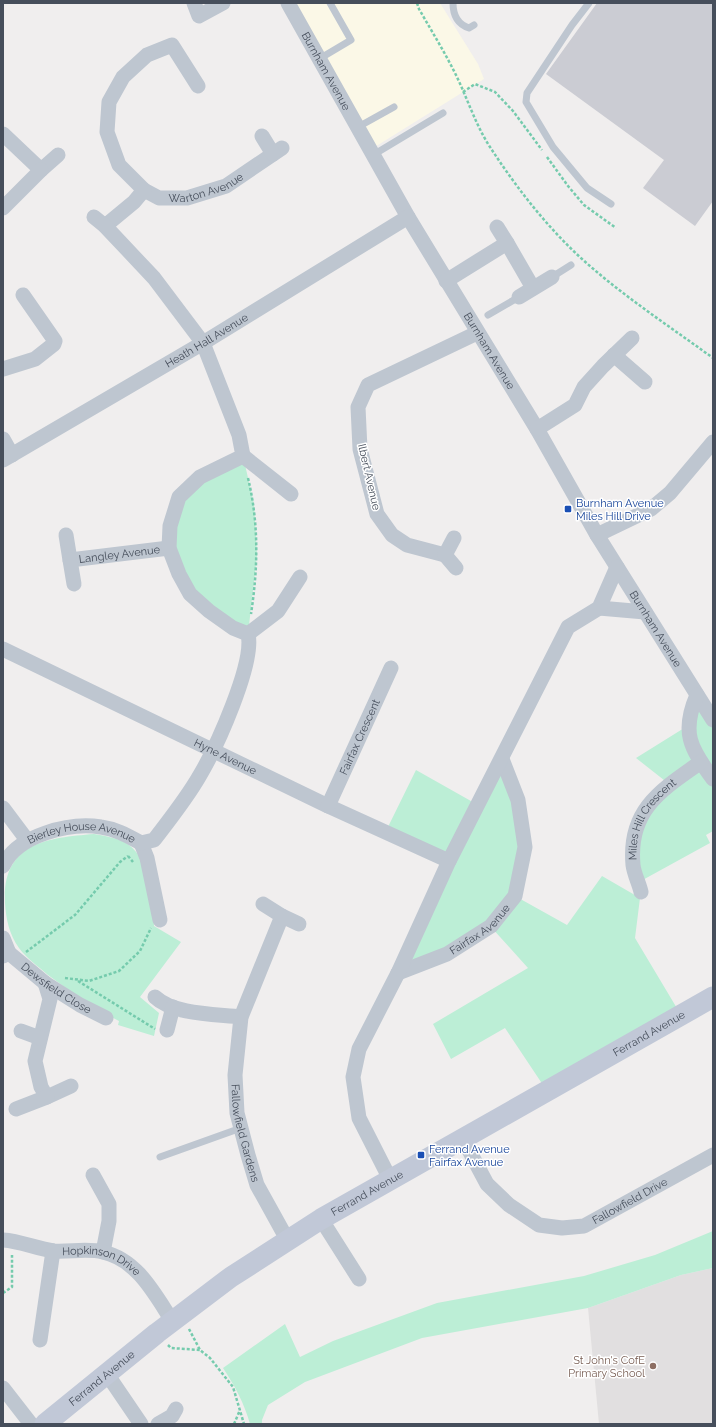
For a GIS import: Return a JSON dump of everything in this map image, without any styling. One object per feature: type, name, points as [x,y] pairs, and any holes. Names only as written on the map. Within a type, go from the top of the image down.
[{"type":"street","points":[[194,3],[199,16],[223,3]]},
{"type":"street","name":"Burnham Avenue","points":[[288,3],[408,217],[477,333],[537,429],[597,535],[713,720]]},
{"type":"street","name":"Warton Avenue","points":[[198,86],[175,42],[147,55],[123,78],[109,102],[107,132],[119,165],[144,190],[159,198],[187,198],[226,186],[277,151],[262,136]]},
{"type":"street","points":[[3,134],[41,170]]},
{"type":"street","points":[[3,208],[58,155]]},
{"type":"street","points":[[144,190],[134,202],[99,222],[154,278],[203,343],[239,435],[243,456],[291,494]]},
{"type":"street","name":"Heath Hall Avenue","points":[[8,458],[203,343],[408,217]]},
{"type":"street","points":[[497,227],[533,288]]},
{"type":"street","points":[[446,280],[507,243]]},
{"type":"street","points":[[519,297],[552,277]]},
{"type":"street","points":[[3,369],[35,359],[54,344],[55,340],[23,295]]},
{"type":"street","name":"Ilbert Avenue","points":[[445,555],[407,545],[392,535],[377,514],[360,448],[358,407],[368,385],[477,333]]},
{"type":"street","points":[[537,429],[575,405],[584,387],[632,338]]},
{"type":"street","points":[[614,355],[645,382]]},
{"type":"street","points":[[3,439],[8,458]]},
{"type":"street","points":[[597,535],[651,508],[670,494],[713,442]]},
{"type":"street","points":[[243,456],[200,477],[179,497],[170,526],[169,548],[179,574],[190,594],[233,628],[248,634],[278,611],[300,577]]},
{"type":"street","name":"Langley Avenue","points":[[66,535],[74,584]]},
{"type":"street","points":[[454,538],[445,555],[456,568]]},
{"type":"street","name":"Langley Avenue","points":[[70,560],[169,548]]},
{"type":"street","points":[[391,1181],[359,1118],[353,1077],[359,1049],[398,973],[450,861],[568,627],[599,608],[617,567]]},
{"type":"street","points":[[599,608],[645,612]]},
{"type":"street","name":"Bierley House Avenue","points":[[3,866],[5,860],[27,840],[64,828],[83,825],[102,827],[120,832],[141,843],[154,840],[200,776],[214,750],[240,686],[250,643],[248,634]]},
{"type":"street","name":"Hyne Avenue","points":[[3,649],[328,806],[450,861]]},
{"type":"street","name":"Fairfax Crescent","points":[[328,806],[391,668]]},
{"type":"street","points":[[697,695],[689,725],[690,741],[701,762],[713,779]]},
{"type":"street","name":"Fairfax Avenue","points":[[398,973],[447,954],[491,926],[515,896],[525,847],[518,800],[502,760]]},
{"type":"street","name":"Miles Hill Crescent","points":[[641,892],[633,866],[635,833],[646,806],[670,784],[701,762]]},
{"type":"street","points":[[3,808],[27,840]]},
{"type":"street","points":[[141,843],[146,858],[156,922]]},
{"type":"street","points":[[263,904],[282,916],[299,924]]},
{"type":"street","name":"Fallowfield Gardens","points":[[282,916],[242,1017],[235,1074],[237,1113],[258,1185],[288,1241]]},
{"type":"street","points":[[3,938],[9,956]]},
{"type":"street","name":"Dewsfield Close","points":[[9,956],[45,984],[80,1005],[106,1018]]},
{"type":"street","points":[[45,984],[50,999],[35,1061],[40,1087],[47,1097]]},
{"type":"street","points":[[155,997],[163,1005],[198,1013],[242,1017]]},
{"type":"street","name":"Ferrand Avenue","points":[[45,1424],[170,1323],[231,1277],[321,1220],[713,997]]},
{"type":"street","points":[[167,1030],[173,1007]]},
{"type":"street","points":[[21,1031],[40,1038]]},
{"type":"street","points":[[16,1109],[71,1086]]},
{"type":"street","name":"Fallowfield Drive","points":[[463,1139],[487,1184],[509,1205],[539,1225],[562,1228],[584,1226],[713,1155]]},
{"type":"street","points":[[93,1175],[109,1204],[109,1221],[103,1252]]},
{"type":"street","points":[[321,1220],[359,1278]]},
{"type":"street","name":"Hopkinson Drive","points":[[8,1240],[53,1251],[103,1252],[122,1260],[146,1280],[170,1323]]},
{"type":"street","points":[[40,1340],[53,1251]]},
{"type":"street","points":[[107,1374],[141,1424]]},
{"type":"street","points":[[3,1388],[31,1424]]},
{"type":"street","points":[[158,1424],[176,1414]]},
{"type":"lane","points":[[320,59],[351,40],[330,3]]},
{"type":"lane","points":[[453,3],[453,13],[457,19],[469,28],[474,26]]},
{"type":"lane","points":[[589,3],[527,94],[526,102],[553,147],[587,188],[611,204]]},
{"type":"lane","points":[[358,127],[394,107]]},
{"type":"lane","points":[[373,155],[443,113]]},
{"type":"lane","points":[[552,277],[571,265]]},
{"type":"lane","points":[[488,315],[519,297]]},
{"type":"lane","points":[[160,1157],[241,1128]]},
{"type":"path","points":[[417,3],[455,73],[489,145],[514,183],[546,223],[582,259],[618,289],[713,358]]},
{"type":"path","points":[[463,92],[475,84],[495,92],[513,111],[568,186],[584,205],[616,228]]},
{"type":"path","points":[[243,456],[254,504],[257,555],[248,634]]},
{"type":"path","points":[[9,956],[75,915],[120,862],[141,843]]},
{"type":"path","points":[[128,856],[135,864]]},
{"type":"path","points":[[45,984],[55,976],[77,981],[89,981],[119,971],[140,952],[156,922]]},
{"type":"path","points":[[77,981],[152,1028],[167,1030]]},
{"type":"path","points":[[3,1293],[12,1287],[8,1240]]},
{"type":"path","points":[[170,1323],[170,1348],[200,1350]]},
{"type":"path","points":[[170,1323],[210,1358],[233,1387],[244,1424]]},
{"type":"path","points":[[234,1424],[240,1409]]},
{"type":"shaded area","points":[[288,3],[440,3],[478,64],[484,79],[370,150]]},
{"type":"shaded area","name":"St John's CofE Primary School","points":[[713,1268],[713,1424],[599,1424],[588,1308],[681,1275]]},
{"type":"green space","points":[[243,456],[254,504],[257,555],[248,634],[190,594],[170,526],[179,497]]},
{"type":"green space","points":[[693,704],[713,720],[713,831],[706,835],[710,843],[639,882],[635,833],[669,784],[636,758],[689,725]]},
{"type":"green space","points":[[502,759],[525,847],[515,896],[567,925],[602,876],[640,898],[635,938],[681,1015],[547,1091],[505,1028],[451,1059],[433,1024],[528,968],[491,927],[398,973],[449,861],[386,831],[416,770],[478,805]]},
{"type":"green space","points":[[94,834],[121,841],[129,845],[136,852],[146,871],[152,894],[154,926],[181,942],[140,997],[159,1013],[154,1036],[118,1025],[119,1021],[74,994],[48,975],[22,952],[13,937],[9,926],[5,903],[6,883],[11,867],[19,856],[30,848],[44,842],[59,838]]},
{"type":"green space","points":[[713,1231],[713,1268],[681,1275],[588,1308],[422,1338],[305,1382],[268,1405],[262,1420],[262,1424],[250,1424],[239,1395],[223,1368],[285,1324],[300,1357],[333,1341],[437,1303],[584,1276],[655,1255]]},
{"type":"building","points":[[597,3],[713,3],[713,201],[695,226],[643,188],[664,160],[546,74]]},
{"type":"place","name":"Burnham Avenue Miles Hill Drive","points":[[568,509]]},
{"type":"place","name":"Ferrand Avenue Fairfax Avenue","points":[[421,1155]]},
{"type":"place","name":"St John's CofE Primary School","points":[[653,1366]]}]
